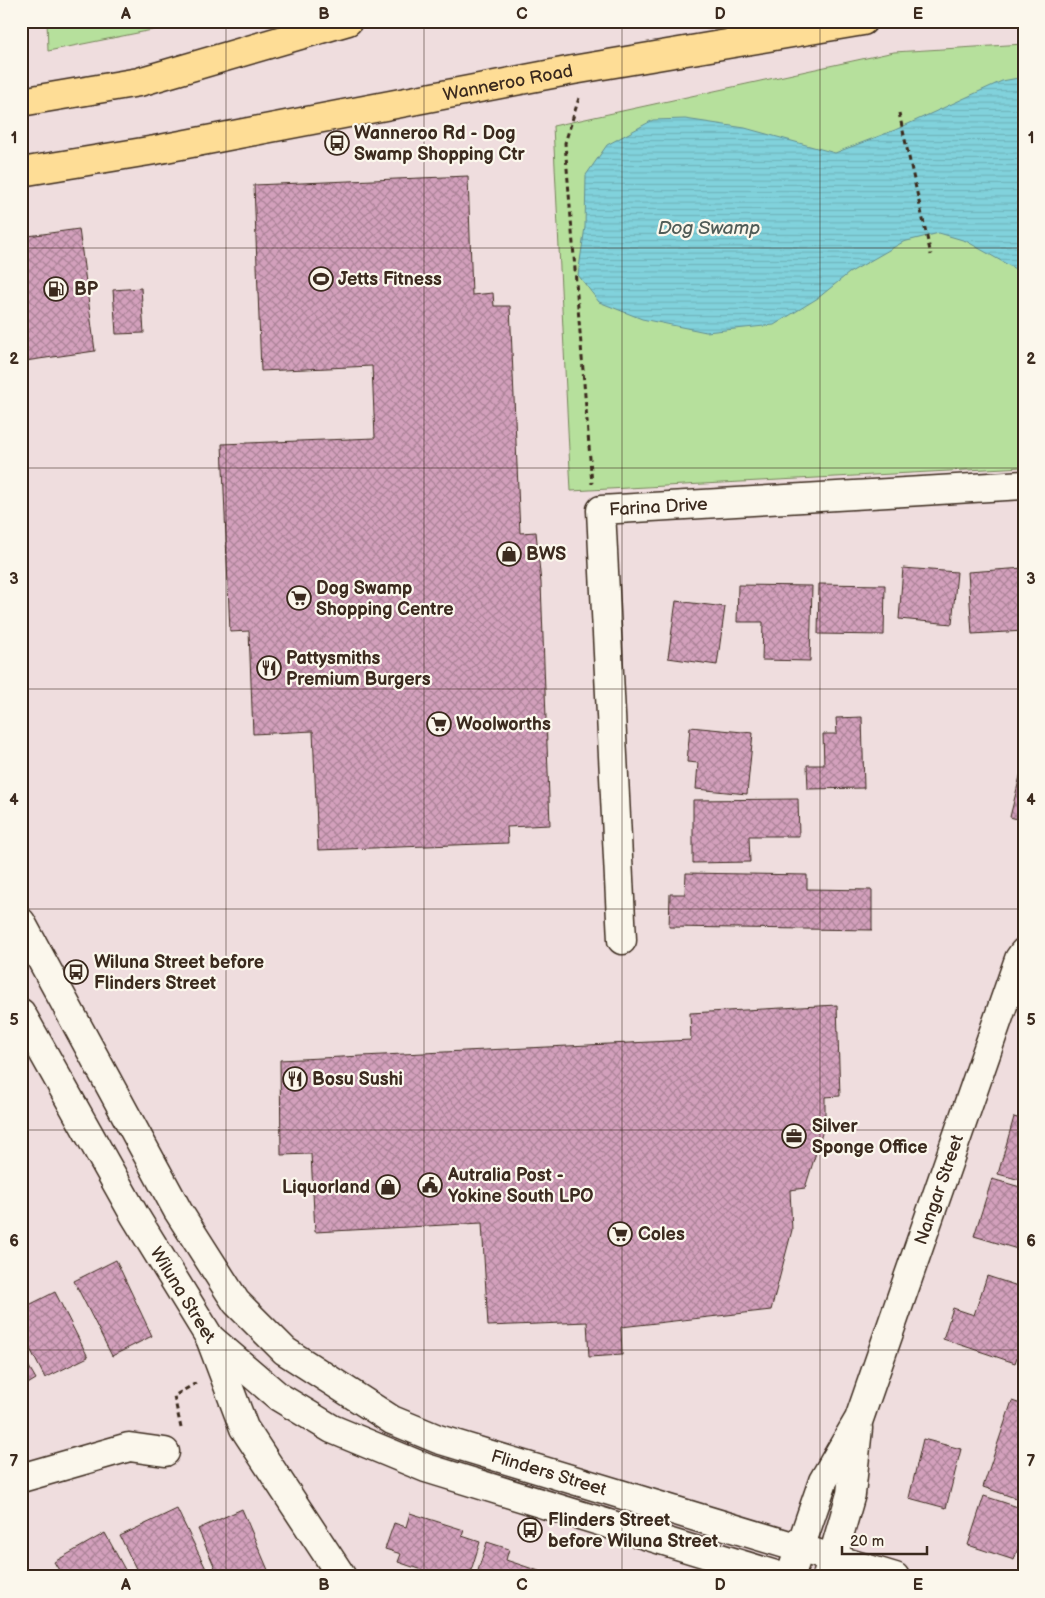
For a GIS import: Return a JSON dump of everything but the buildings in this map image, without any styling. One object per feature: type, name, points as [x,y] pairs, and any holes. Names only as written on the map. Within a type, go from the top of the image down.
[{"type":"highway","name":"Wanneroo Road","points":[[21,172],[154,150],[573,70],[863,21]]},
{"type":"highway","points":[[21,102],[140,82],[341,23]]},
{"type":"main road","name":"Farina Drive","points":[[622,940],[601,510],[1024,485]]},
{"type":"main road","name":"Flinders Street","points":[[21,922],[178,1211],[236,1302],[285,1351],[392,1420],[448,1442],[798,1548],[829,1567],[895,1577]]},
{"type":"main road","name":"Nangar Street","points":[[790,1577],[798,1548],[823,1481],[859,1419],[1021,956]]},
{"type":"main road","name":"Wiluna Street","points":[[21,1013],[135,1216],[210,1338],[244,1428],[282,1483],[342,1577]]},
{"type":"main road","name":"Flinders Street","points":[[210,1338],[279,1397],[332,1429],[426,1468],[782,1577]]},
{"type":"main road","name":"Nangar Street","points":[[829,1567],[851,1494],[859,1419]]},
{"type":"main road","points":[[21,1478],[130,1448],[165,1452]]},
{"type":"path","points":[[579,98],[565,143],[590,478],[601,510]]},
{"type":"path","points":[[899,113],[931,255]]},
{"type":"path","points":[[165,1452],[180,1447],[181,1429],[174,1396],[197,1382]]},
{"type":"green space","points":[[47,21],[197,21],[48,51]]},
{"type":"green space","points":[[1024,44],[1024,467],[571,491],[553,126],[894,52]]},
{"type":"water","name":"Dog Swamp","points":[[1024,77],[1024,274],[966,241],[939,233],[903,242],[849,273],[818,298],[774,325],[706,332],[642,319],[599,302],[578,275],[585,227],[586,175],[607,145],[653,120],[685,119],[745,128],[835,153],[895,130],[1002,81]]},
{"type":"place","name":"Wanneroo Rd - Dog Swamp Shopping Ctr","points":[[337,143]]},
{"type":"place","name":"Jetts Fitness","points":[[321,279]]},
{"type":"place","name":"BP","points":[[56,289]]},
{"type":"place","name":"BWS","points":[[509,554]]},
{"type":"place","name":"Dog Swamp Shopping Centre","points":[[299,598]]},
{"type":"place","name":"Pattysmiths Premium Burgers","points":[[269,668]]},
{"type":"place","name":"Woolworths","points":[[439,724]]},
{"type":"place","name":"Wiluna Street before Flinders Street","points":[[76,972]]},
{"type":"place","name":"Bosu Sushi","points":[[295,1079]]},
{"type":"place","name":"Silver Sponge Office","points":[[794,1136]]},
{"type":"place","name":"Autralia Post - Yokine South LPO","points":[[430,1185]]},
{"type":"place","name":"Liquorland","points":[[388,1187]]},
{"type":"place","name":"Coles","points":[[620,1234]]},
{"type":"place","name":"Flinders Street before Wiluna Street","points":[[530,1530]]}]
